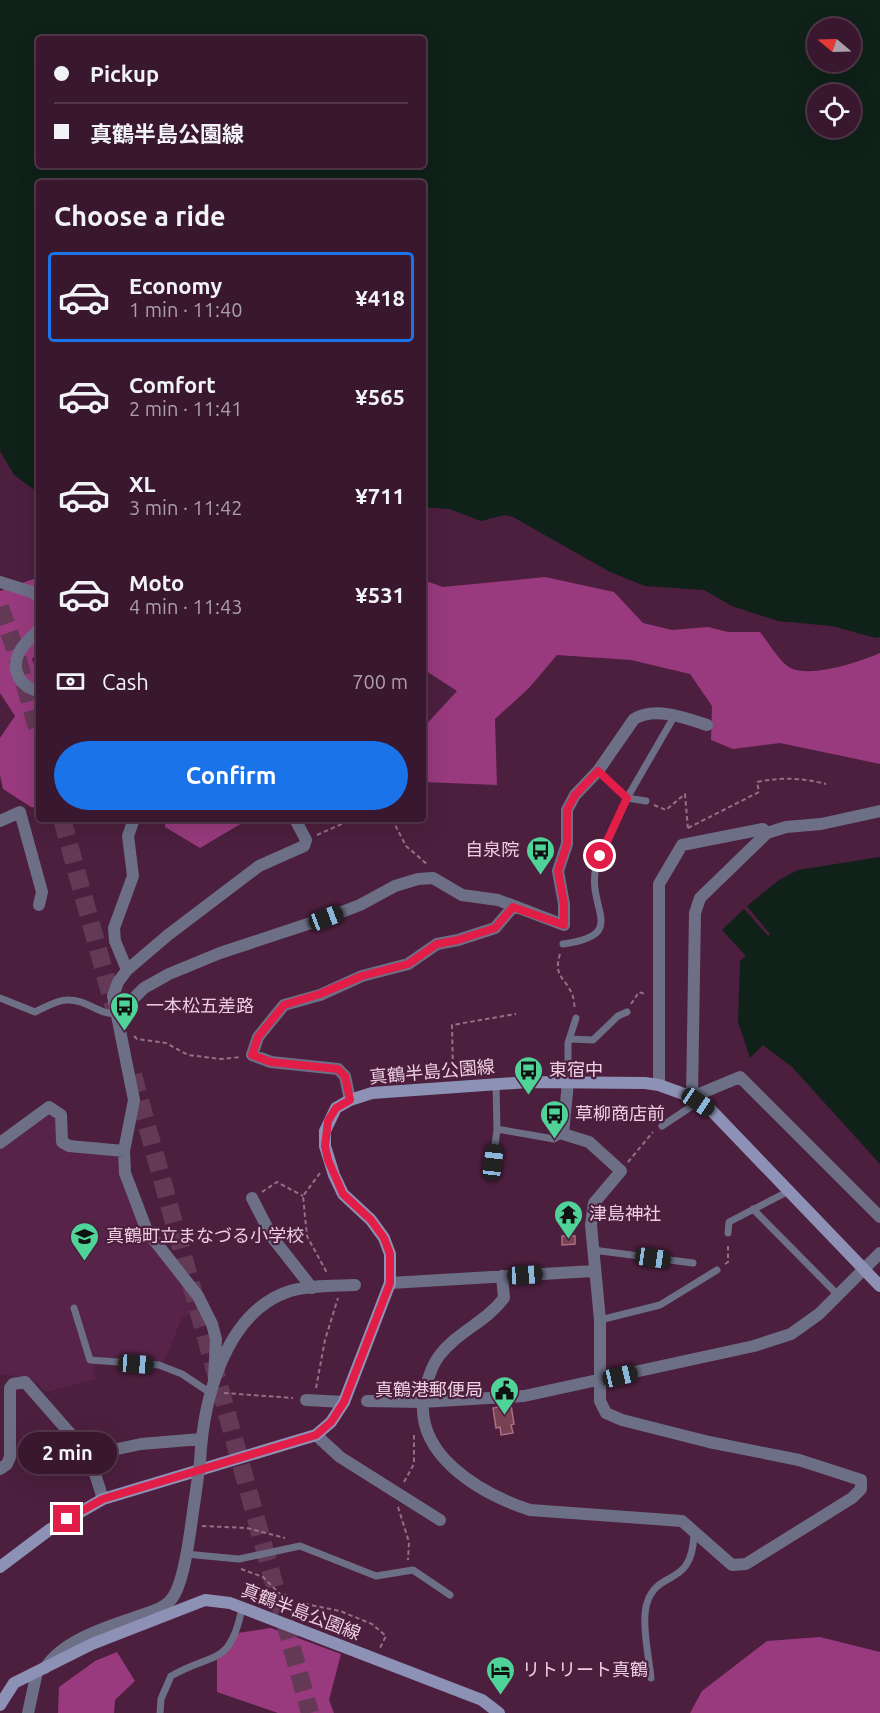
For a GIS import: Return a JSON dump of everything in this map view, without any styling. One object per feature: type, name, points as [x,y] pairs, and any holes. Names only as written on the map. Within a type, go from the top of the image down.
[{"type":"main road","name":"真鶴半島公園線","points":[[0,1567],[49,1530],[103,1499],[316,1435],[331,1422],[344,1402],[390,1283],[390,1254],[384,1238],[371,1220],[343,1194],[328,1160],[325,1146],[328,1121],[336,1108],[350,1100],[372,1093],[496,1084],[568,1082],[659,1085],[695,1099],[710,1109],[787,1192],[880,1286]]},
{"type":"main road","name":"真鶴半島公園線","points":[[0,1705],[14,1683],[92,1644],[206,1600],[242,1608],[482,1701],[499,1713]]},
{"type":"street","points":[[0,582],[33,592],[36,595]]},
{"type":"street","points":[[36,633],[18,654],[15,665],[17,675],[23,684],[36,690]]},
{"type":"street","points":[[119,1016],[144,988],[169,974],[220,953],[352,908],[396,886],[418,879],[433,878],[462,895],[498,900],[564,925],[564,904],[558,871],[567,844],[567,810],[575,795],[598,771],[634,719],[641,715],[676,714],[707,725]]},
{"type":"street","points":[[880,811],[767,832],[700,898],[695,913],[695,1099],[740,1077],[880,1217]]},
{"type":"street","points":[[0,821],[20,812],[42,892],[39,905]]},
{"type":"street","points":[[127,970],[115,940],[114,928],[133,876],[128,836],[133,822]]},
{"type":"street","points":[[214,1379],[216,1339],[212,1324],[198,1296],[147,1231],[125,1173],[124,1151],[134,1100],[119,1016],[113,996],[118,982],[127,970],[258,866],[304,846],[306,840],[297,822]]},
{"type":"street","points":[[659,1085],[659,884],[682,845],[763,829],[767,832]]},
{"type":"street","points":[[350,1100],[345,1076],[338,1069],[271,1062],[252,1055],[258,1037],[284,1005],[320,994],[362,976],[408,964],[437,944],[495,928],[513,907]]},
{"type":"street","points":[[502,1276],[504,1298],[492,1314],[439,1356],[431,1371],[422,1402],[431,1443],[442,1458],[506,1502],[530,1510],[682,1521],[694,1534],[732,1564],[746,1564],[852,1498],[861,1489],[861,1480],[799,1460],[709,1442],[622,1420],[606,1413],[600,1401],[600,1320],[591,1225],[594,1203],[621,1171],[589,1142],[563,1134],[568,1082]]},
{"type":"street","points":[[0,1143],[49,1107],[61,1115],[62,1142],[69,1146],[124,1151]]},
{"type":"street","points":[[252,1198],[272,1237],[312,1288]]},
{"type":"street","points":[[367,1401],[422,1402],[524,1396],[754,1346],[791,1334],[819,1314],[880,1253]]},
{"type":"street","points":[[390,1283],[594,1271]]},
{"type":"street","points":[[28,1713],[41,1670],[53,1655],[88,1635],[168,1604],[176,1590],[191,1526],[209,1392],[241,1329],[269,1301],[291,1291],[355,1285]]},
{"type":"street","points":[[0,1469],[8,1464],[10,1457],[5,1386],[20,1382],[30,1386],[89,1455],[103,1499]]},
{"type":"street","points":[[310,1400],[344,1402]]},
{"type":"street","points":[[316,1435],[340,1457],[440,1520]]},
{"type":"street","points":[[89,1455],[141,1444],[201,1439]]},
{"type":"lane","points":[[564,944],[589,940],[598,933],[601,924],[593,879],[605,845],[627,798],[676,714]]},
{"type":"lane","points":[[598,771],[627,798],[646,801]]},
{"type":"lane","points":[[0,998],[34,1012],[64,1000],[79,1001],[107,1014],[119,1016]]},
{"type":"lane","points":[[570,1039],[593,1040],[618,1016],[627,1012]]},
{"type":"lane","points":[[568,1082],[570,1039],[576,1018]]},
{"type":"lane","points":[[493,1162],[497,1130],[496,1084]]},
{"type":"lane","points":[[662,1126],[695,1099]]},
{"type":"lane","points":[[497,1130],[554,1139],[563,1134]]},
{"type":"lane","points":[[728,1233],[729,1222],[787,1192]]},
{"type":"lane","points":[[753,1209],[839,1296]]},
{"type":"lane","points":[[592,1250],[693,1263]]},
{"type":"lane","points":[[600,1320],[660,1305],[717,1270]]},
{"type":"lane","points":[[74,1308],[90,1360],[159,1365],[182,1374],[209,1392]]},
{"type":"lane","points":[[651,1678],[645,1612],[647,1600],[660,1584],[687,1568],[694,1551],[694,1534]]},
{"type":"lane","points":[[185,1554],[239,1559],[300,1546],[376,1576],[413,1570],[450,1595]]},
{"type":"lane","points":[[160,1713],[161,1699],[171,1676],[225,1652],[236,1634],[242,1608]]},
{"type":"path","points":[[688,828],[759,792],[757,782],[792,778],[826,784]]},
{"type":"path","points":[[646,801],[666,810],[685,794],[688,828],[682,845]]},
{"type":"path","points":[[306,840],[346,822]]},
{"type":"path","points":[[394,822],[406,846],[427,861],[433,878]]},
{"type":"path","points":[[564,944],[557,964],[560,978],[572,993],[576,1018]]},
{"type":"path","points":[[627,1012],[639,992],[659,998]]},
{"type":"path","points":[[453,1087],[452,1025],[516,1014]]},
{"type":"path","points":[[119,1016],[137,1039],[165,1043],[188,1055],[221,1059],[252,1055]]},
{"type":"path","points":[[621,1171],[649,1135],[662,1126]]},
{"type":"path","points":[[209,1392],[310,1400],[338,1286],[307,1236],[303,1196],[328,1160]]},
{"type":"path","points":[[252,1198],[277,1182],[303,1196]]},
{"type":"path","points":[[717,1270],[728,1262],[728,1233]]},
{"type":"path","points":[[409,1542],[398,1513],[398,1493],[414,1464],[414,1426]]},
{"type":"path","points":[[191,1526],[247,1528],[289,1539],[300,1546]]},
{"type":"path","points":[[224,1558],[231,1565],[263,1577],[286,1600],[340,1611],[372,1624],[386,1636],[374,1660]]},
{"type":"shaded area","points":[[0,0],[880,0],[880,637],[876,638],[832,626],[778,621],[732,606],[704,590],[645,586],[610,572],[513,517],[505,515],[481,521],[449,509],[426,507],[426,180],[36,180],[36,491],[14,475],[0,451]]},
{"type":"shaded area","points":[[545,577],[614,592],[643,623],[672,630],[708,627],[728,632],[760,632],[786,665],[805,671],[832,668],[880,653],[880,764],[780,743],[733,749],[711,740],[712,706],[690,674],[631,660],[557,655],[529,688],[495,719],[497,785],[426,782],[426,725],[457,691],[426,671],[426,581],[443,587]]},
{"type":"shaded area","points":[[36,578],[36,655],[32,659],[36,670],[36,808],[31,807],[3,789],[0,775],[0,738],[15,716],[0,693],[0,591]]},
{"type":"shaded area","points":[[166,822],[244,822],[200,848],[165,827]]},
{"type":"shaded area","points":[[880,857],[880,1164],[792,1067],[763,1045],[750,1058],[738,1022],[740,961],[746,956],[722,930],[744,909],[768,936],[770,934],[747,906],[779,880],[798,870]]},
{"type":"shaded area","name":"真鶴町立まなづる小学校","points":[[48,1115],[56,1118],[56,1137],[114,1153],[123,1160],[143,1228],[202,1308],[182,1318],[164,1362],[99,1363],[93,1370],[96,1379],[47,1392],[30,1378],[0,1374],[0,1148]]},
{"type":"shaded area","points":[[271,1628],[341,1654],[329,1700],[334,1713],[278,1713],[217,1692],[217,1659],[231,1634]]},
{"type":"shaded area","points":[[820,1637],[880,1652],[880,1713],[690,1713],[702,1691],[767,1641]]},
{"type":"shaded area","points":[[117,1652],[135,1681],[115,1700],[114,1713],[58,1713],[59,1687],[95,1661]]},
{"type":"building","name":"津島神社","points":[[562,1236],[575,1236],[575,1244],[562,1245]]},
{"type":"building","name":"真鶴港郵便局","points":[[511,1405],[513,1433],[501,1435],[500,1427],[496,1428],[493,1408]]},
{"type":"tunnel","points":[[0,607],[15,649],[36,724]]},
{"type":"tunnel","points":[[63,822],[115,1011]]},
{"type":"tunnel","points":[[133,1075],[310,1713]]},
{"type":"place","name":"自泉院","points":[[540,876]]},
{"type":"place","name":"一本松五差路","points":[[125,1032]]},
{"type":"place","name":"東宿中","points":[[528,1096]]},
{"type":"place","name":"草柳商店前","points":[[554,1140]]},
{"type":"place","name":"津島神社","points":[[568,1240]]},
{"type":"place","name":"真鶴町立まなづる小学校","points":[[85,1262]]},
{"type":"place","name":"真鶴港郵便局","points":[[504,1416]]},
{"type":"place","name":"リトリート真鶴","points":[[501,1696]]},
{"type":"route","points":[[67,1519],[103,1499],[316,1435],[331,1422],[344,1402],[390,1283],[390,1254],[384,1238],[371,1220],[343,1194],[328,1160],[325,1131],[328,1121],[336,1108],[350,1100],[350,1089],[345,1076],[338,1069],[271,1062],[252,1055],[258,1037],[270,1019],[284,1005],[320,994],[362,976],[408,964],[437,944],[495,928],[513,907],[564,925],[564,904],[558,871],[567,844],[567,810],[575,795],[598,771],[627,798],[600,856]]}]
